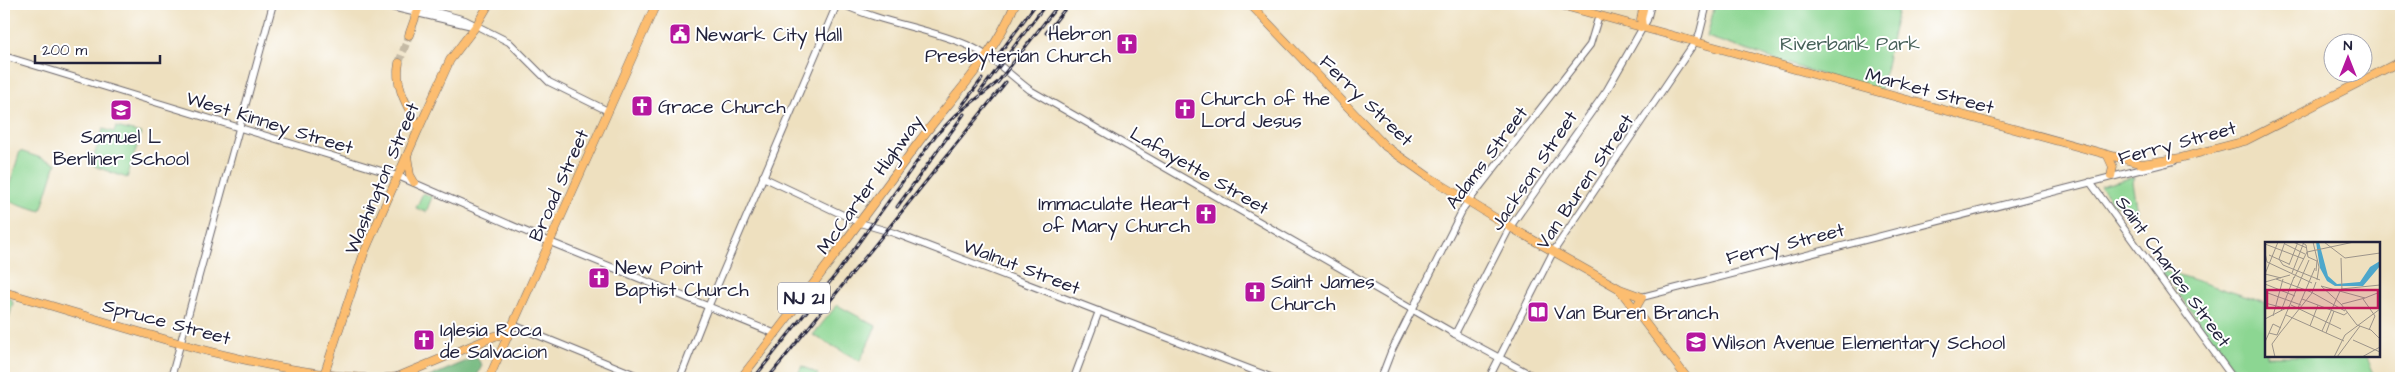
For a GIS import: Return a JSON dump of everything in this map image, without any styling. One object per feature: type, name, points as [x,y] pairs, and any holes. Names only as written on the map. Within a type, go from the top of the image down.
[{"type":"main road","name":"Washington Street","points":[[324,377],[364,253],[419,128],[450,60],[476,26],[489,4]]},
{"type":"main road","name":"Broad Street","points":[[489,378],[656,4]]},
{"type":"main road","name":"McCarter Highway","points":[[741,378],[860,223],[928,130],[987,56],[1007,24],[1015,4]]},
{"type":"main road","name":"Ferry Street","points":[[1250,4],[1385,146],[1468,202],[1510,227],[1620,290],[1642,297]]},
{"type":"main road","name":"Market Street","points":[[1557,4],[2108,156],[2142,164],[2180,158]]},
{"type":"main road","name":"Jackson Street","points":[[1642,27],[1641,19],[1644,4]]},
{"type":"main road","points":[[409,35],[418,8]]},
{"type":"main road","name":"Ferry Street","points":[[2180,158],[2245,142],[2401,61]]},
{"type":"main road","points":[[400,63],[397,74],[398,85],[419,128]]},
{"type":"main road","points":[[407,156],[410,176],[414,182]]},
{"type":"main road","points":[[2108,156],[2113,167],[2110,176]]},
{"type":"main road","points":[[1620,290],[1687,378]]},
{"type":"main road","name":"Spruce Street","points":[[4,292],[181,344],[324,377],[365,378]]},
{"type":"main road","points":[[1635,310],[1642,297]]},
{"type":"main road","points":[[386,378],[396,378],[495,336],[508,334]]},
{"type":"street","points":[[170,378],[274,4]]},
{"type":"street","points":[[379,4],[418,8]]},
{"type":"street","points":[[407,4],[465,20],[509,42],[549,82],[608,111]]},
{"type":"street","points":[[680,378],[708,306],[837,4]]},
{"type":"street","name":"Lafayette Street","points":[[842,4],[888,22],[967,45],[987,56],[1030,90],[1455,334],[1537,378]]},
{"type":"street","name":"Jackson Street","points":[[1455,334],[1510,227],[1593,111],[1628,56],[1647,20],[1651,4]]},
{"type":"street","name":"Van Buren Street","points":[[1489,378],[1553,252],[1699,36],[1707,4]]},
{"type":"street","name":"Adams Street","points":[[1381,378],[1391,352],[1412,309],[1468,202],[1590,45],[1599,15]]},
{"type":"street","name":"West Kinney Street","points":[[4,56],[398,176],[550,242],[776,334]]},
{"type":"street","name":"Ferry Street","points":[[1642,297],[2110,176],[2154,168],[2180,158]]},
{"type":"street","name":"Walnut Street","points":[[763,176],[860,223],[894,233],[1273,378]]},
{"type":"street","name":"Saint Charles Street","points":[[2090,182],[2233,378]]},
{"type":"street","points":[[1074,378],[1099,311]]},
{"type":"street","points":[[512,325],[643,378]]},
{"type":"green space","name":"Riverbank Park","points":[[1715,4],[1899,4],[1880,94],[1707,37]]},
{"type":"green space","points":[[116,127],[141,133],[127,178],[91,165],[103,129],[114,132]]},
{"type":"green space","points":[[20,151],[56,163],[41,211],[5,200]]},
{"type":"green space","points":[[2134,177],[2132,182],[2137,211],[2114,204],[2100,186]]},
{"type":"green space","points":[[423,193],[432,197],[426,212],[416,208]]},
{"type":"green space","points":[[2160,269],[2265,303],[2265,357],[2366,357],[2376,378],[2241,378]]},
{"type":"green space","points":[[4,297],[11,299],[13,303],[4,336]]},
{"type":"green space","points":[[837,305],[876,326],[860,361],[813,335]]},
{"type":"green space","points":[[476,357],[482,365],[476,378],[427,378]]},
{"type":"green space","points":[[802,366],[818,374],[815,378],[796,378]]},
{"type":"tunnel","points":[[399,63],[409,35]]},
{"type":"railway","points":[[999,54],[1036,4]]},
{"type":"railway","points":[[980,92],[1046,4]]},
{"type":"railway","points":[[754,378],[837,273],[936,135],[956,115],[998,82],[1059,4]]},
{"type":"railway","points":[[1046,33],[1069,4]]},
{"type":"railway","points":[[961,107],[982,79]]},
{"type":"railway","points":[[768,378],[1006,82]]},
{"type":"railway","points":[[897,207],[964,114]]},
{"type":"place","name":"Newark City Hall","points":[[680,34]]},
{"type":"place","name":"Hebron Presbyterian Church","points":[[1127,44]]},
{"type":"place","name":"Grace Church","points":[[642,106]]},
{"type":"place","name":"Church of the Lord Jesus","points":[[1185,109]]},
{"type":"place","name":"Samuel L Berliner School","points":[[121,110]]},
{"type":"place","name":"Immaculate Heart of Mary Church","points":[[1206,214]]},
{"type":"place","name":"New Point Baptist Church","points":[[599,278]]},
{"type":"place","name":"Saint James Church","points":[[1255,292]]},
{"type":"place","name":"Van Buren Branch","points":[[1538,312]]},
{"type":"place","name":"Iglesia Roca de Salvacion","points":[[424,340]]},
{"type":"place","name":"Wilson Avenue Elementary School","points":[[1696,342]]}]
